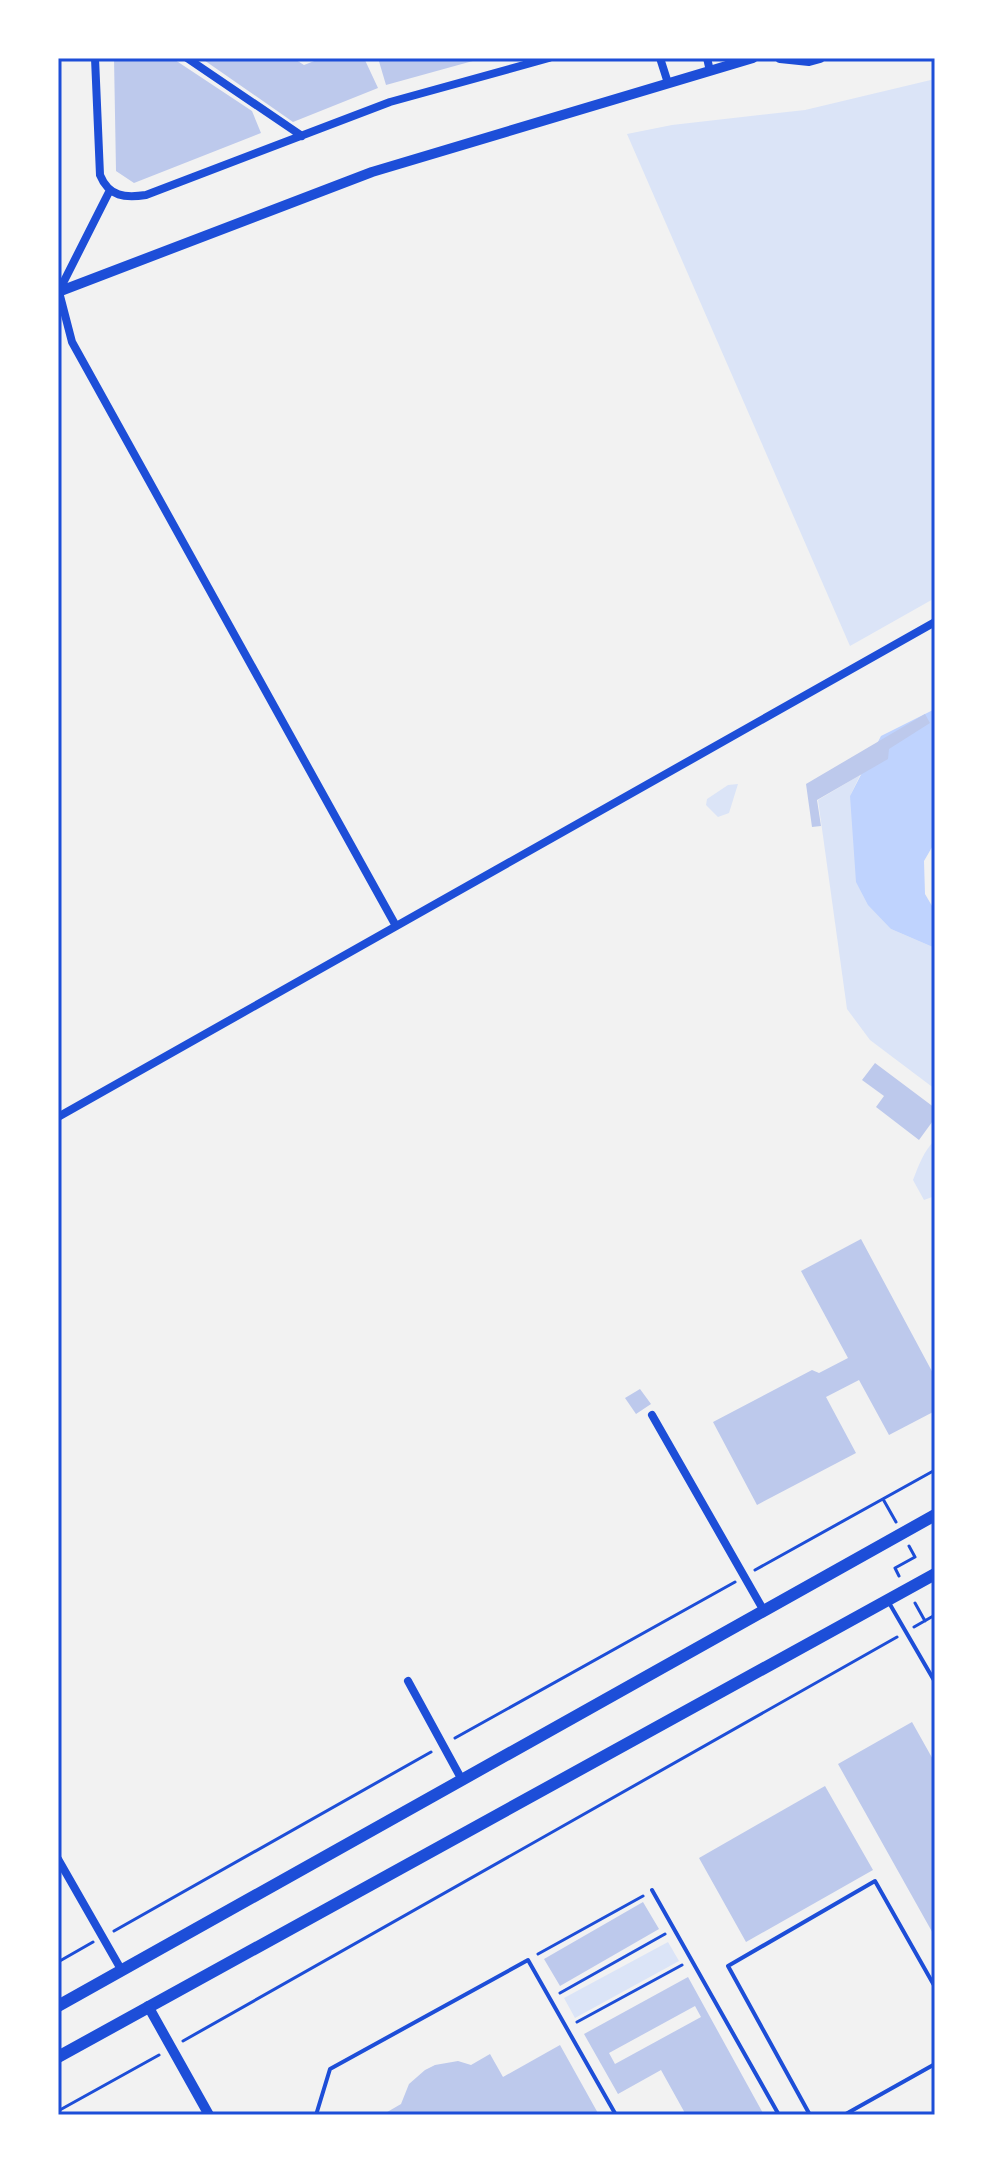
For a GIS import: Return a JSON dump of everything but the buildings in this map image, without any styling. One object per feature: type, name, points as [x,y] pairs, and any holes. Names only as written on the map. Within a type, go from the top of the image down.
[{"type":"main road","points":[[58,2006],[935,1515]]},
{"type":"main road","points":[[58,2057],[935,1574]]},
{"type":"street","points":[[95,58],[100,175],[110,190],[128,197],[146,195],[390,102],[549,58]]},
{"type":"street","points":[[187,58],[302,136]]},
{"type":"street","points":[[660,58],[668,83]]},
{"type":"street","points":[[707,58],[710,71]]},
{"type":"street","points":[[58,290],[372,172],[753,58]]},
{"type":"street","points":[[780,58],[809,61],[820,58]]},
{"type":"street","points":[[110,190],[58,290],[72,342],[396,926]]},
{"type":"street","points":[[58,1117],[935,622]]},
{"type":"street","points":[[652,1415],[764,1611]]},
{"type":"street","points":[[408,1681],[462,1780]]},
{"type":"street","points":[[58,1859],[122,1971]]},
{"type":"street","points":[[148,2006],[209,2115]]},
{"type":"lane","points":[[887,1600],[935,1682]]},
{"type":"lane","points":[[810,2115],[728,1966],[875,1881],[935,1987]]},
{"type":"lane","points":[[652,1890],[779,2115]]},
{"type":"lane","points":[[316,2115],[330,2069],[528,1960],[616,2115]]},
{"type":"lane","points":[[844,2115],[935,2064]]},
{"type":"path","points":[[58,1962],[935,1470]]},
{"type":"path","points":[[883,1499],[915,1557],[895,1568],[925,1621]]},
{"type":"path","points":[[58,2111],[935,1615]]},
{"type":"path","points":[[528,1960],[652,1890]]},
{"type":"path","points":[[549,1999],[674,1928]]},
{"type":"path","points":[[566,2028],[691,1960]]},
{"type":"shaded area","points":[[935,79],[935,598],[850,646],[627,134],[672,125],[805,110]]},
{"type":"shaded area","points":[[860,775],[850,796],[891,929],[935,948],[935,1089],[870,1040],[847,1009],[818,800]]},
{"type":"shaded area","points":[[738,784],[729,813],[718,817],[706,805],[707,799],[728,785]]},
{"type":"shaded area","points":[[935,1140],[935,1196],[924,1200],[913,1180],[924,1154]]},
{"type":"shaded area","points":[[668,1942],[679,1961],[575,2018],[564,1998]]},
{"type":"water","points":[[935,709],[935,842],[924,861],[925,894],[935,911],[935,948],[891,929],[868,905],[856,882],[850,796],[881,736]]}]
